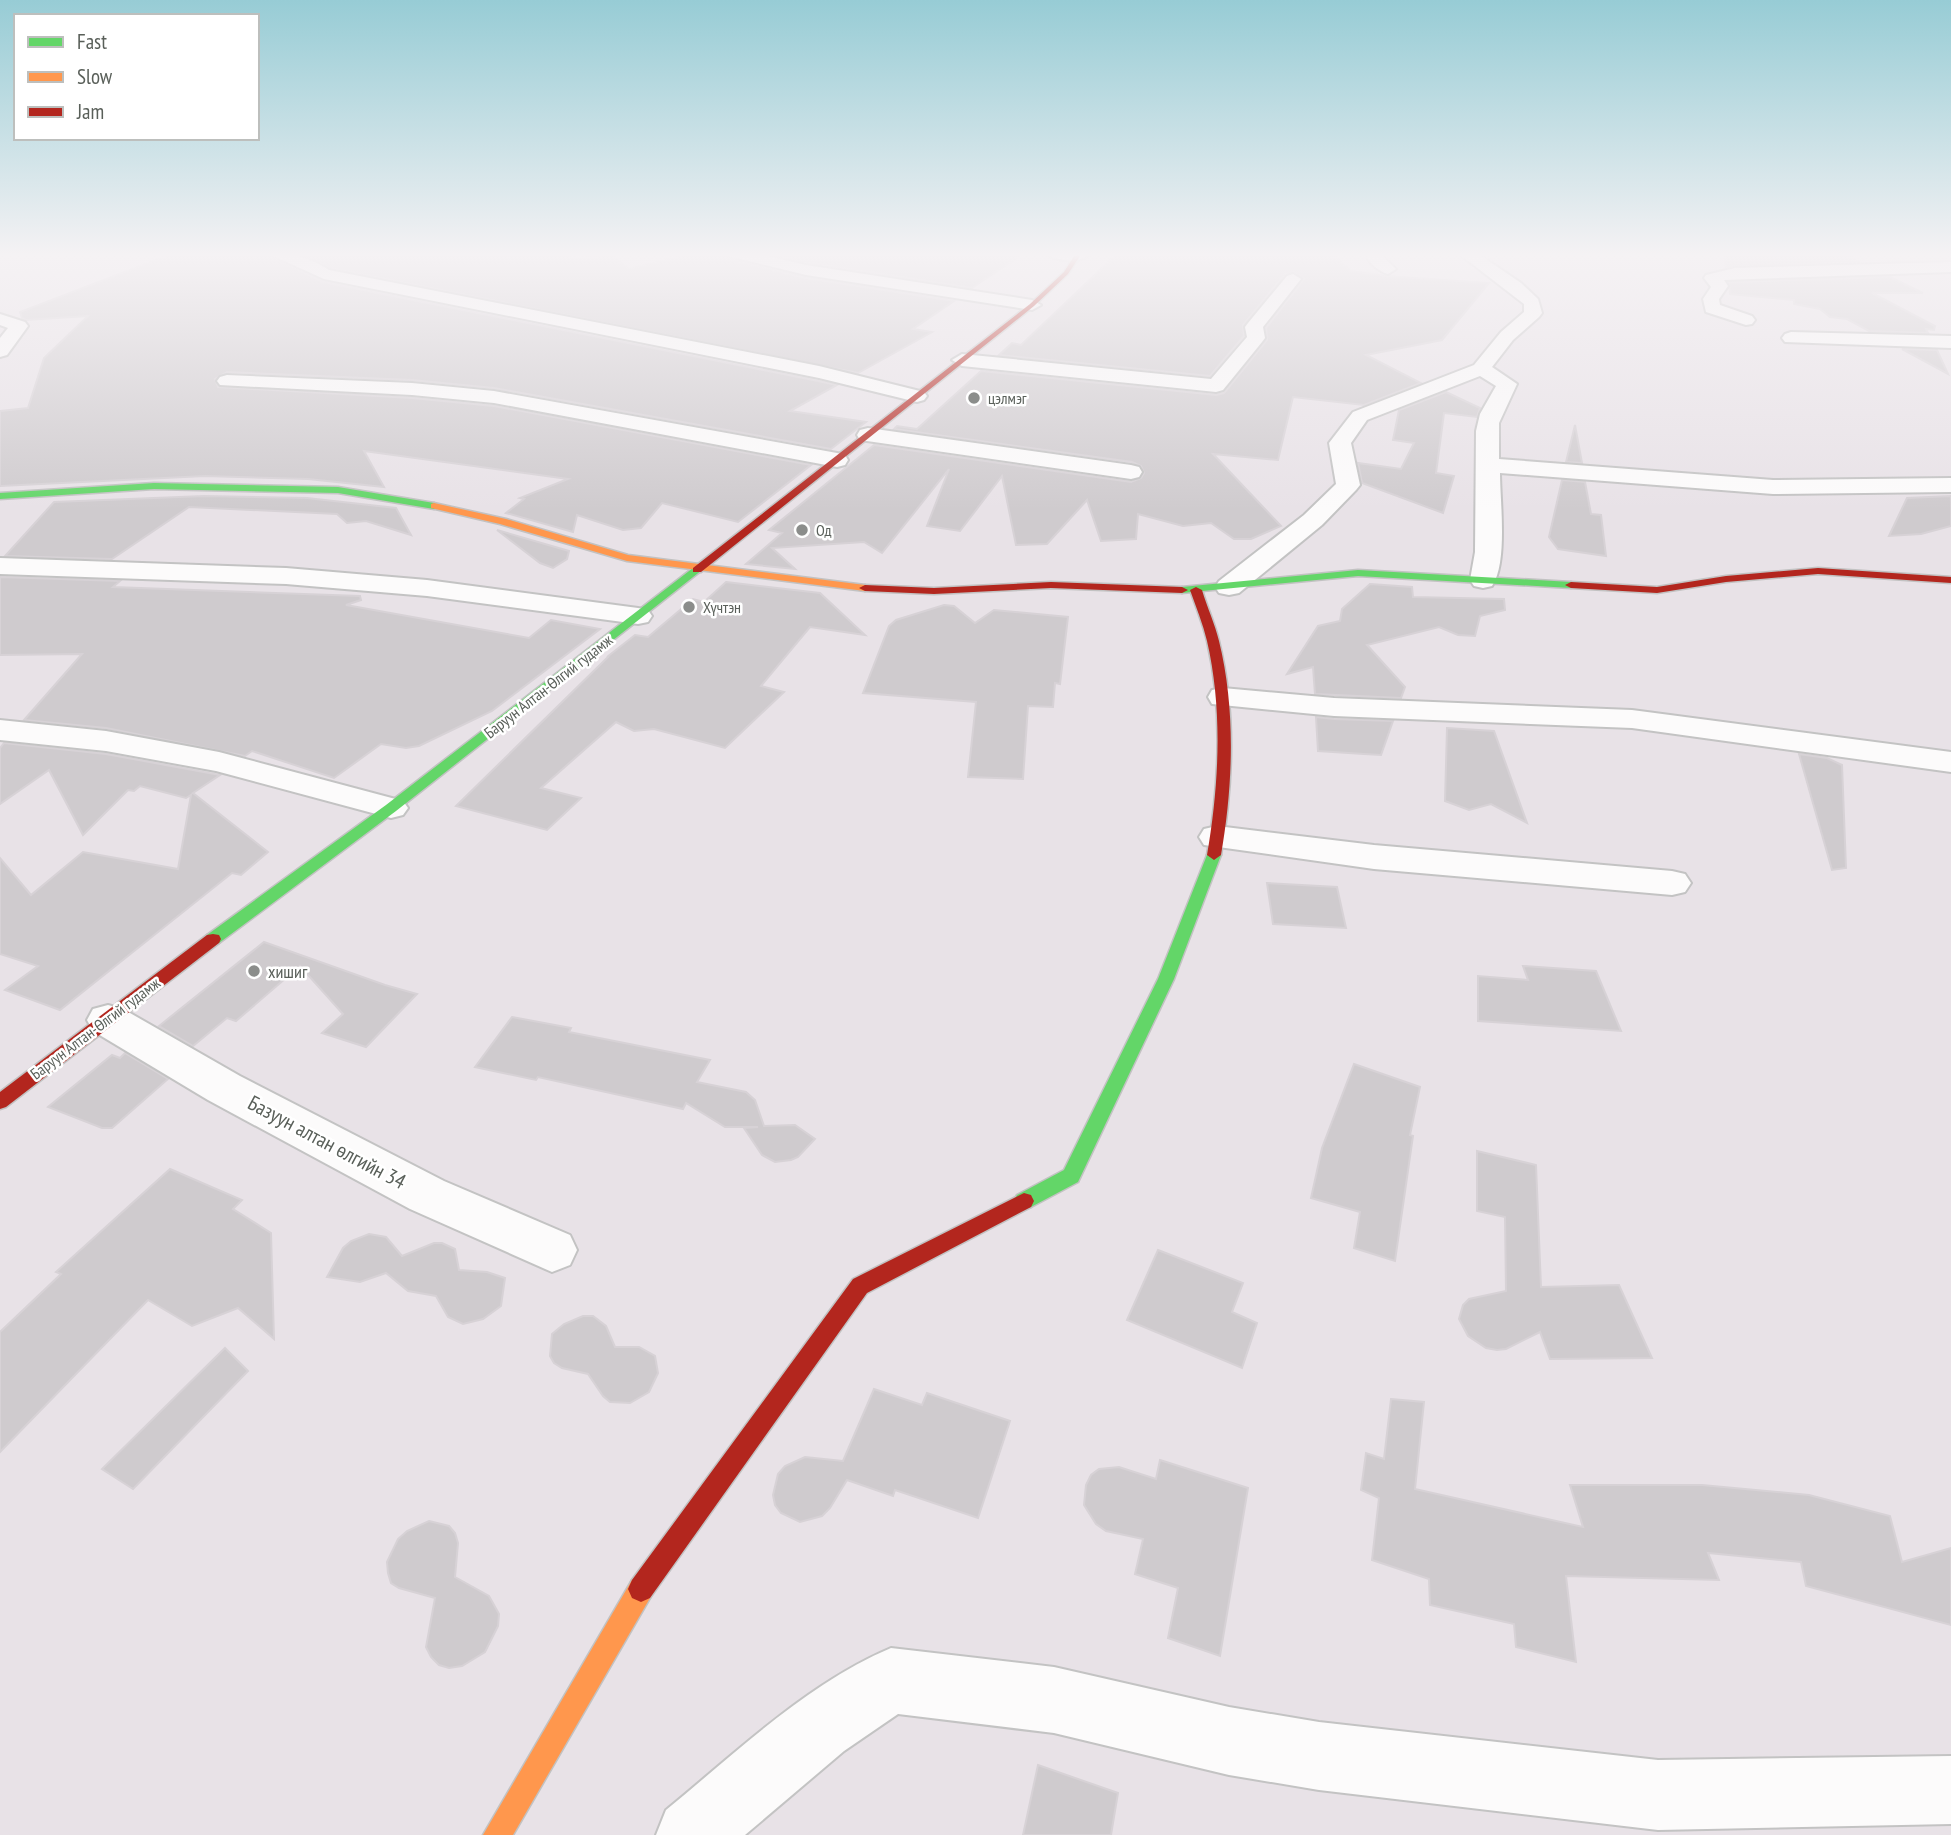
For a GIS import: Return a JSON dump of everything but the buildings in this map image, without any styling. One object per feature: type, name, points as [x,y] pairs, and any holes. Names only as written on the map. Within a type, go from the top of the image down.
[{"type":"street","points":[[650,339],[819,372],[918,396]]},
{"type":"street","name":"Баруун Алтан-Өлгий гудамж","points":[[0,1102],[138,995],[391,808],[989,339]]},
{"type":"street","points":[[962,360],[1216,386],[1255,339]]},
{"type":"street","points":[[1229,587],[1313,520],[1349,485],[1340,443],[1360,415],[1481,369],[1505,339]]},
{"type":"street","points":[[1816,339],[1951,342]]},
{"type":"street","points":[[1481,369],[1507,384],[1488,415],[1485,440],[1488,466],[1488,552],[1483,580]]},
{"type":"street","points":[[227,381],[412,389],[494,397],[837,460]]},
{"type":"street","points":[[868,435],[1131,472]]},
{"type":"street","points":[[1488,466],[1773,487],[1951,485]]},
{"type":"street","points":[[0,496],[154,486],[338,490],[410,500],[502,521],[627,558],[886,589],[933,591],[1051,585],[1196,590],[1358,573],[1657,590],[1726,579],[1818,571],[1951,580]]},
{"type":"street","points":[[0,566],[286,576],[427,588],[638,616]]},
{"type":"street","points":[[497,1835],[648,1578],[860,1286],[1070,1176],[1166,979],[1215,851],[1222,808],[1223,697],[1213,640],[1196,590]]},
{"type":"street","points":[[1223,697],[1334,707],[1633,719],[1951,762]]},
{"type":"street","points":[[0,730],[106,741],[219,762],[391,808]]},
{"type":"street","points":[[1217,837],[1374,857],[1672,883]]},
{"type":"street","name":"Базуун алтан өлгийн 34","points":[[108,1020],[224,1088],[427,1195],[552,1250]]},
{"type":"street","points":[[691,1835],[820,1727],[891,1681],[1054,1700],[1229,1741],[1319,1756],[1658,1795],[1951,1790]]},
{"type":"traffic: fast","points":[[0,496],[154,486],[338,490],[434,506]]},
{"type":"traffic: fast","points":[[213,939],[391,808],[697,570]]},
{"type":"traffic: fast","points":[[1182,590],[1358,573],[1571,585]]},
{"type":"traffic: fast","points":[[1024,1201],[1071,1176],[1166,979],[1214,855]]},
{"type":"traffic: slow","points":[[434,506],[502,521],[627,558],[865,588]]},
{"type":"traffic: slow","points":[[497,1835],[641,1589]]},
{"type":"traffic: jam","points":[[697,570],[989,339]]},
{"type":"traffic: jam","points":[[1571,585],[1657,590],[1726,579],[1818,571],[1951,580]]},
{"type":"traffic: jam","points":[[865,588],[934,591],[1051,585],[1182,590]]},
{"type":"traffic: jam","points":[[1196,590],[1213,640],[1223,697],[1222,808],[1214,855]]},
{"type":"traffic: jam","points":[[0,1102],[213,939]]},
{"type":"traffic: jam","points":[[641,1589],[860,1286],[1024,1201]]},
{"type":"place","name":"цэлмэг","points":[[974,398]]},
{"type":"place","name":"Од","points":[[802,530]]},
{"type":"place","name":"Хүчтэн","points":[[689,607]]},
{"type":"place","name":"хишиг","points":[[254,971]]}]
